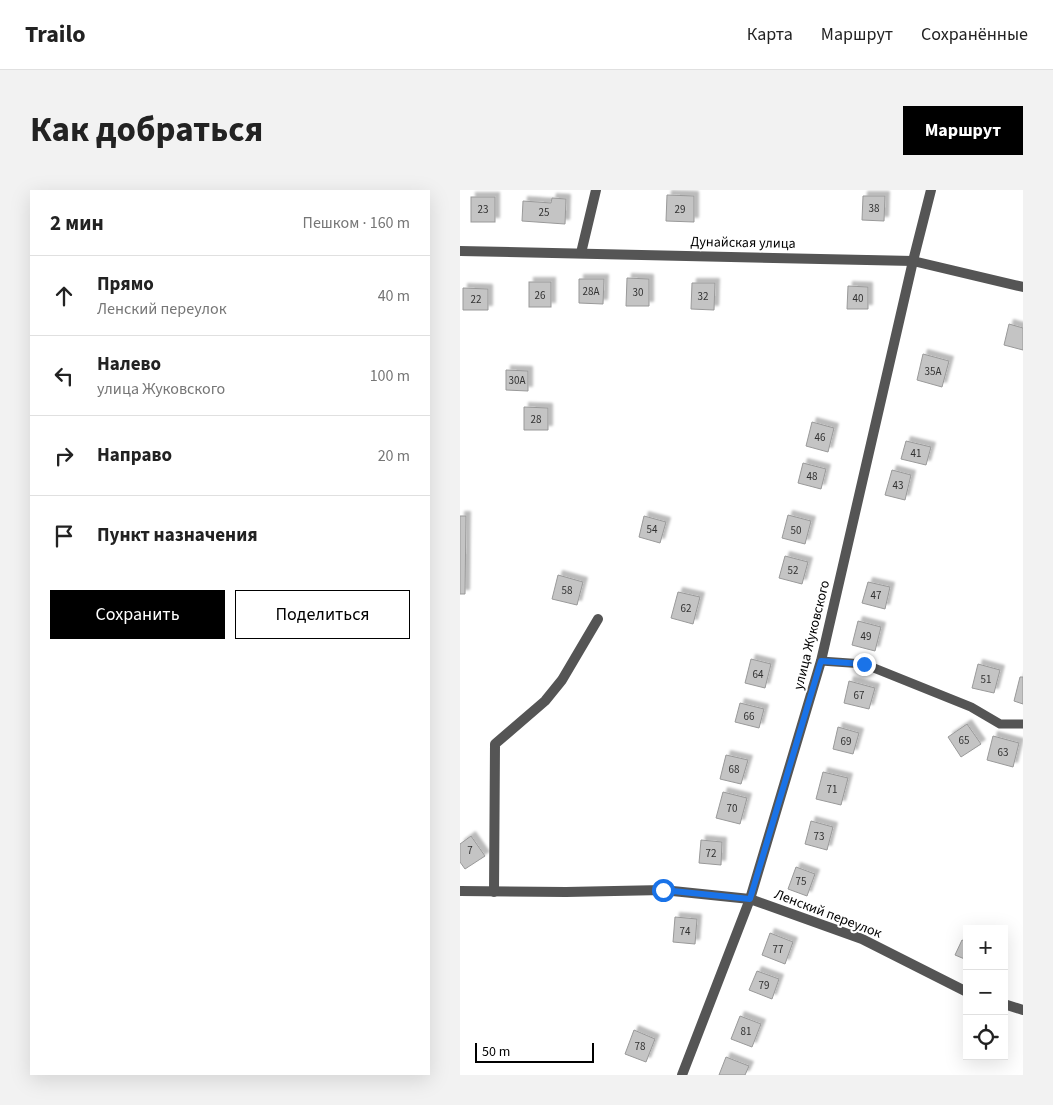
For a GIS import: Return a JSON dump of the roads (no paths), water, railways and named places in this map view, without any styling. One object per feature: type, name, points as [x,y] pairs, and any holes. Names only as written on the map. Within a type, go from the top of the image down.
[{"type":"street","points":[[581,253],[596,190]]},
{"type":"street","name":"улица Жуковского","points":[[682,1075],[750,899],[821,661],[930,190]]},
{"type":"street","name":"Дунайская улица","points":[[460,251],[913,261],[1023,287]]},
{"type":"street","points":[[494,892],[495,744],[545,701],[562,680],[598,619]]},
{"type":"street","name":"Ленский переулок","points":[[460,892],[663,890],[750,899],[862,939],[963,990]]},
{"type":"street","points":[[1008,1005],[1023,1010]]},
{"type":"lane","points":[[821,661],[864,664],[971,707],[1000,724],[1023,724]]}]
